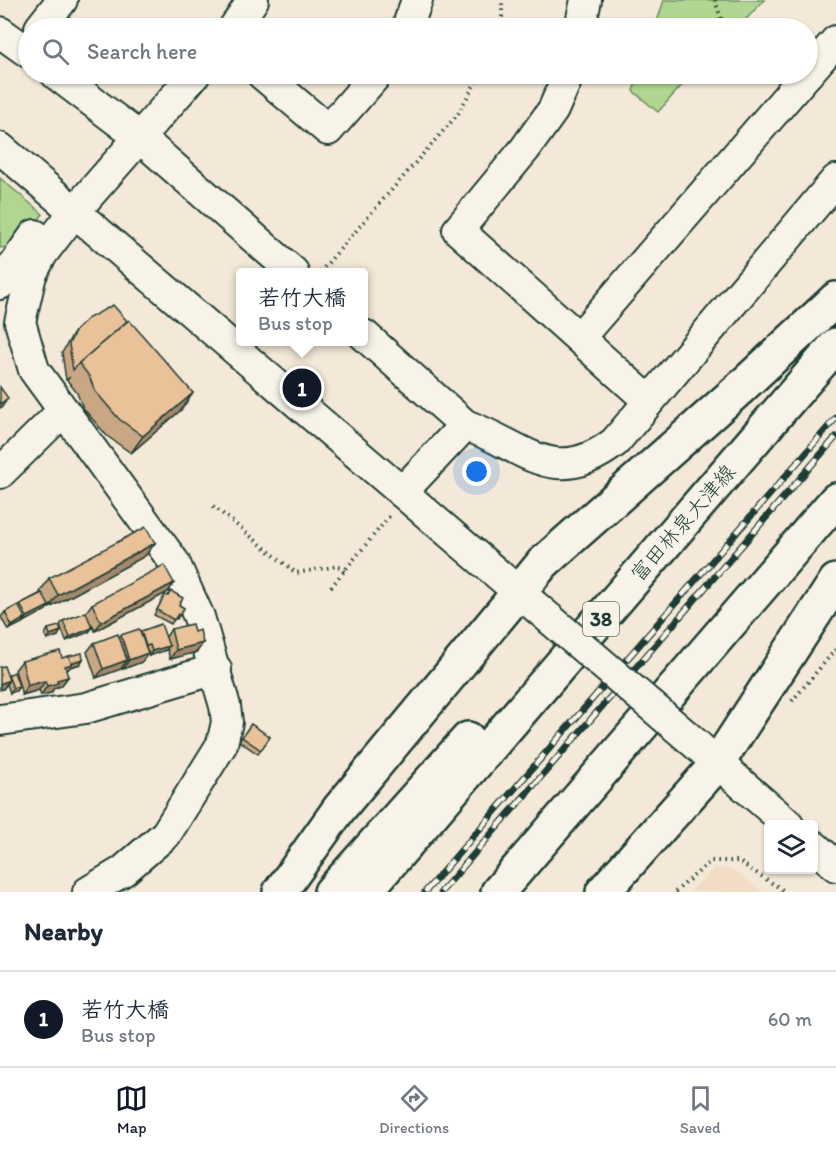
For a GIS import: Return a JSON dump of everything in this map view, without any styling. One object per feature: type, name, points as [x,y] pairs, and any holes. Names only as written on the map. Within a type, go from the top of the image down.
[{"type":"main road","points":[[280,892],[339,809],[543,563],[729,399],[836,299]]},
{"type":"main road","name":"富田林泉大津線","points":[[365,892],[836,345]]},
{"type":"main road","points":[[331,892],[480,724],[742,453]]},
{"type":"main road","points":[[498,892],[836,500]]},
{"type":"main road","points":[[603,892],[836,581]]},
{"type":"main road","points":[[513,892],[568,811]]},
{"type":"street","points":[[45,18],[62,0]]},
{"type":"street","points":[[241,18],[253,0]]},
{"type":"street","points":[[411,18],[417,0]]},
{"type":"street","points":[[582,18],[586,0]]},
{"type":"street","points":[[818,61],[836,41]]},
{"type":"street","points":[[69,84],[139,137],[287,268]]},
{"type":"street","points":[[0,284],[69,205],[139,137],[186,84]]},
{"type":"street","points":[[274,84],[328,129],[368,84]]},
{"type":"street","points":[[564,84],[554,110],[458,230],[648,400]]},
{"type":"street","points":[[579,338],[798,84]]},
{"type":"street","points":[[0,148],[69,205],[398,502],[519,592],[782,820]]},
{"type":"street","points":[[368,338],[465,425],[546,463],[566,464],[586,460],[601,453],[615,442],[648,400],[836,180]]},
{"type":"street","points":[[69,205],[31,275],[20,322],[34,370],[63,411],[80,450],[174,562],[199,617],[216,669],[227,722],[222,744],[166,834],[123,871],[88,892]]},
{"type":"street","points":[[0,472],[63,411]]},
{"type":"street","points":[[398,502],[465,425]]},
{"type":"street","points":[[0,720],[86,708],[216,669]]},
{"type":"street","points":[[818,850],[836,866]]},
{"type":"path","points":[[502,0],[502,18]]},
{"type":"path","points":[[715,0],[721,18]]},
{"type":"path","points":[[324,268],[458,114],[474,84]]},
{"type":"path","points":[[331,587],[398,502]]},
{"type":"path","points":[[213,506],[296,573],[338,566],[345,571]]},
{"type":"path","points":[[675,892],[711,861],[738,861],[786,892]]},
{"type":"shaded area","points":[[715,868],[732,869],[764,892],[689,892]]},
{"type":"green space","points":[[664,0],[764,0],[747,18],[658,18]]},
{"type":"green space","points":[[635,84],[683,84],[658,112],[633,91]]},
{"type":"green space","points":[[0,178],[43,214],[18,246],[0,248]]},
{"type":"building","points":[[113,305],[127,321],[73,370],[69,344],[76,330],[87,319]]},
{"type":"building","points":[[129,320],[193,393],[143,436],[119,419],[95,391],[89,376],[79,363]]},
{"type":"building","points":[[0,387],[8,398],[0,404]]},
{"type":"building","points":[[146,527],[155,543],[58,595],[49,578]]},
{"type":"building","points":[[164,565],[174,583],[101,622],[92,604]]},
{"type":"building","points":[[171,591],[183,598],[179,605],[184,608],[174,620],[157,610],[165,595],[168,596]]},
{"type":"building","points":[[42,593],[49,606],[27,617],[20,604]]},
{"type":"building","points":[[18,605],[25,618],[12,626],[5,612]]},
{"type":"building","points":[[86,612],[92,628],[70,637],[63,621]]},
{"type":"building","points":[[161,624],[169,646],[152,651],[150,645],[146,646],[141,631]]},
{"type":"building","points":[[192,624],[194,632],[200,630],[203,643],[176,650],[171,629]]},
{"type":"building","points":[[59,626],[61,631],[50,635],[48,629]]},
{"type":"building","points":[[139,629],[148,653],[129,660],[121,635]]},
{"type":"building","points":[[118,634],[127,660],[103,669],[94,643]]},
{"type":"building","points":[[60,651],[62,658],[69,656],[72,664],[65,666],[68,677],[47,686],[45,681],[28,685],[22,661]]},
{"type":"building","points":[[82,653],[83,659],[71,663],[69,656]]},
{"type":"building","points":[[4,666],[9,680],[0,684],[0,667]]},
{"type":"building","points":[[14,672],[19,686],[13,688],[8,675]]},
{"type":"building","points":[[251,724],[270,737],[261,750],[242,737]]},
{"type":"railway","points":[[425,892],[836,418]]},
{"type":"railway","points":[[441,892],[836,437]]},
{"type":"place","name":"若竹大橋","points":[[302,388]]}]
